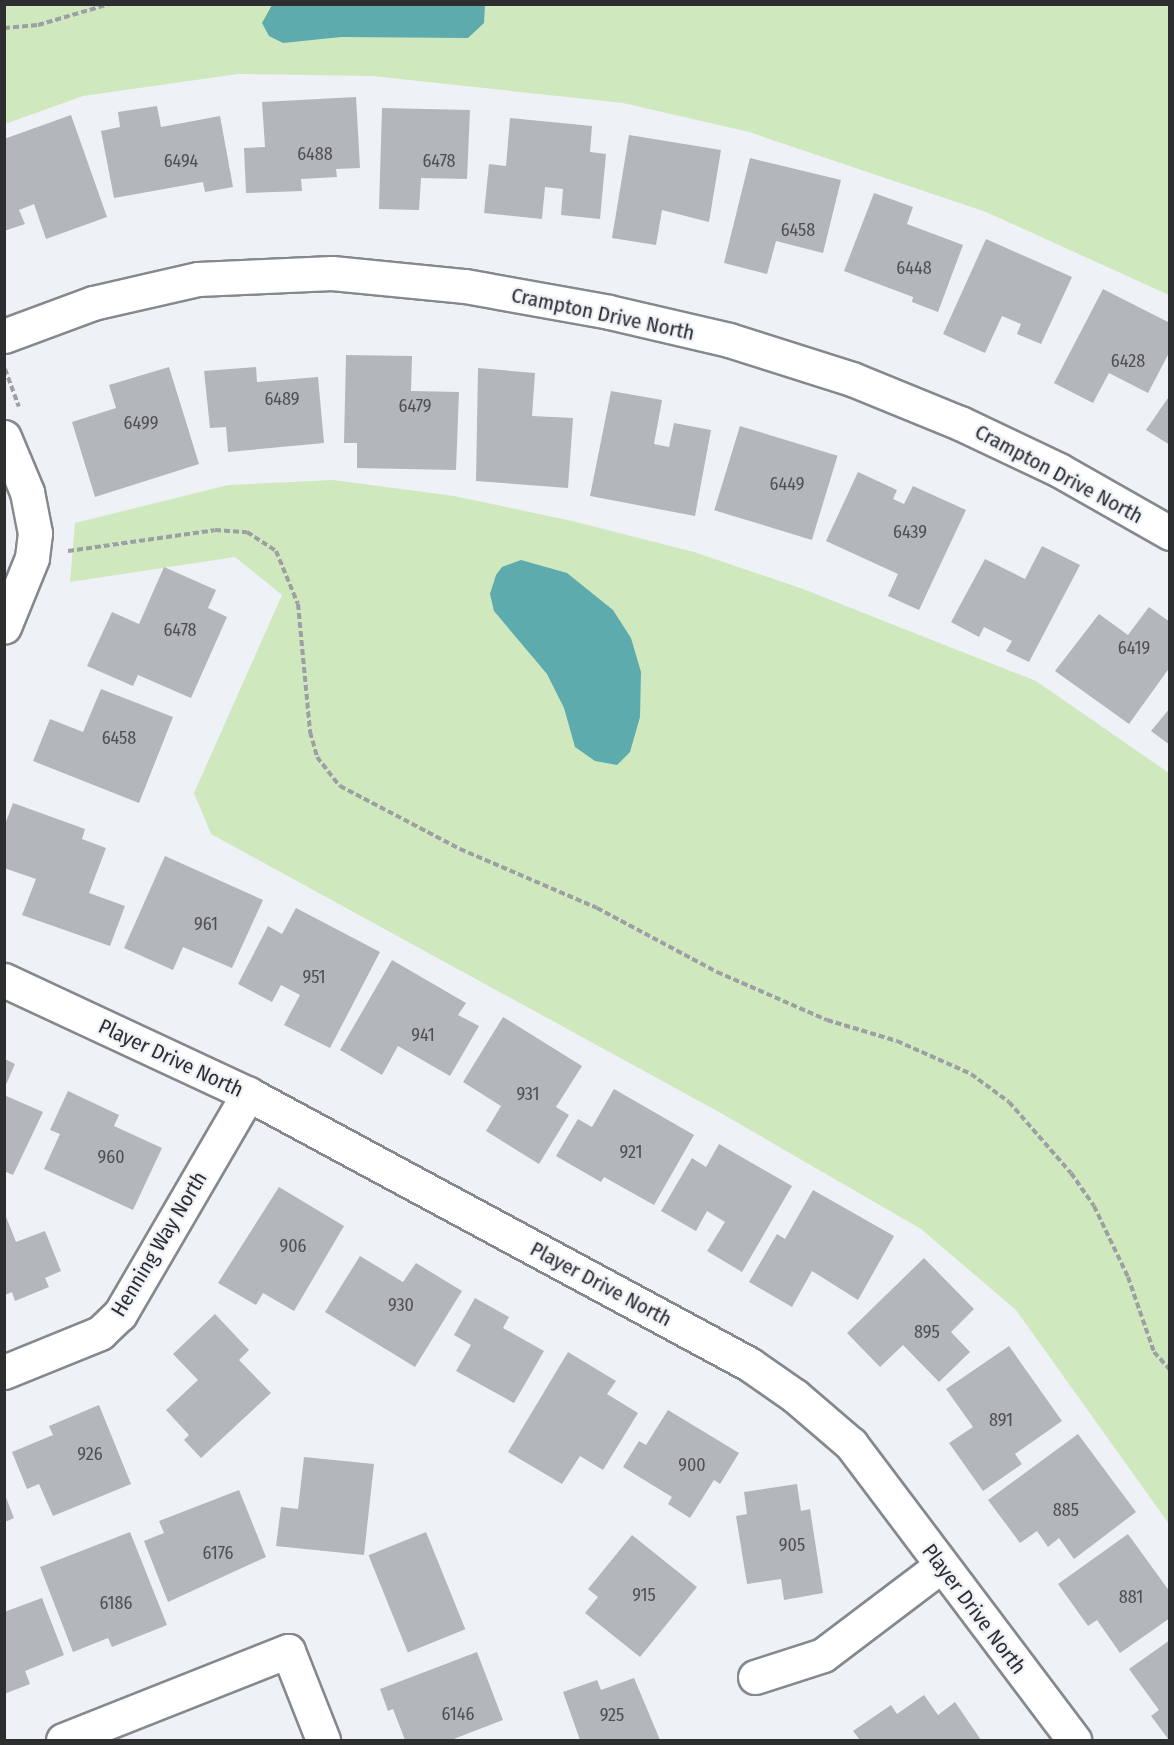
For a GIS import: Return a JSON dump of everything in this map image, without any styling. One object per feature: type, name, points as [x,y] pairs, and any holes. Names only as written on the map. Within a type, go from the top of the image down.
[{"type":"street","name":"Crampton Drive North","points":[[4,336],[93,303],[198,279],[333,273],[465,286],[609,312],[729,340],[852,380],[960,423],[1039,461],[1170,533]]},
{"type":"street","points":[[4,437],[27,492],[35,533],[32,558],[4,627]]},
{"type":"street","name":"Player Drive North","points":[[4,980],[248,1094],[749,1364],[795,1396],[851,1444],[1074,1740]]},
{"type":"street","name":"Henning Way North","points":[[4,1372],[100,1333],[120,1314],[248,1094]]},
{"type":"street","points":[[754,1677],[823,1655],[942,1565]]},
{"type":"street","points":[[63,1740],[288,1651],[323,1740]]},
{"type":"path","points":[[4,28],[39,25],[110,4]]},
{"type":"path","points":[[65,550],[77,552],[215,530],[247,532],[276,551],[298,604],[310,732],[317,757],[340,786],[460,849],[597,908],[717,972],[827,1020],[897,1041],[971,1074],[1008,1102],[1071,1173],[1094,1206],[1128,1277],[1154,1352],[1170,1370]]},
{"type":"green space","points":[[4,5],[1169,5],[1169,295],[986,212],[749,132],[623,103],[372,76],[238,74],[83,96],[5,124]]},
{"type":"green space","points":[[333,480],[454,496],[572,521],[694,552],[803,589],[1036,681],[1169,773],[1169,1524],[1016,1310],[921,1229],[719,1112],[211,834],[194,793],[282,595],[235,557],[70,582],[75,523],[228,485]]},
{"type":"water","points":[[272,5],[485,5],[484,23],[468,38],[341,37],[283,43],[269,36],[262,23]]},
{"type":"water","points":[[521,560],[567,573],[613,610],[631,638],[641,672],[640,717],[630,752],[617,765],[595,761],[575,747],[564,708],[547,674],[494,611],[490,594],[496,575],[502,567]]},
{"type":"building","points":[[356,97],[360,168],[336,169],[337,177],[301,179],[302,191],[246,193],[244,148],[265,147],[262,102]]},
{"type":"building","points":[[157,106],[161,127],[220,116],[233,187],[205,192],[203,182],[114,198],[101,131],[120,127],[118,112]]},
{"type":"building","points":[[382,108],[470,110],[467,179],[421,178],[419,210],[379,209]]},
{"type":"building","points":[[71,115],[107,217],[46,239],[34,204],[19,210],[25,224],[4,231],[4,139]]},
{"type":"building","points":[[510,118],[592,126],[590,152],[606,154],[600,219],[561,215],[563,189],[545,187],[542,219],[484,213],[489,164],[506,166]]},
{"type":"building","points":[[629,135],[721,150],[709,222],[662,210],[656,245],[612,238]]},
{"type":"building","points":[[750,158],[841,180],[823,253],[776,241],[767,274],[724,263]]},
{"type":"building","points":[[874,193],[913,207],[907,224],[963,245],[938,312],[912,302],[913,297],[844,271]]},
{"type":"building","points":[[986,239],[1072,277],[1041,344],[1017,334],[1021,324],[1002,316],[985,353],[943,334]]},
{"type":"building","points":[[1103,289],[1170,323],[1170,351],[1148,393],[1109,373],[1093,403],[1054,383]]},
{"type":"building","points":[[346,355],[412,356],[411,391],[459,392],[456,470],[357,468],[357,443],[344,443]]},
{"type":"building","points":[[169,367],[199,464],[95,497],[72,422],[116,408],[109,385]]},
{"type":"building","points":[[256,367],[257,382],[318,377],[324,443],[228,452],[226,427],[210,428],[204,371]]},
{"type":"building","points":[[478,368],[535,373],[532,416],[573,418],[568,488],[476,481]]},
{"type":"building","points":[[611,391],[662,400],[654,444],[669,447],[674,423],[711,430],[695,516],[590,496]]},
{"type":"building","points":[[1170,395],[1170,445],[1146,430]]},
{"type":"building","points":[[740,426],[838,456],[812,540],[714,510]]},
{"type":"building","points":[[858,472],[897,490],[893,499],[904,504],[913,486],[966,510],[919,610],[888,596],[898,574],[826,541]]},
{"type":"building","points":[[1042,546],[1080,565],[1029,662],[1006,651],[1012,641],[984,627],[979,637],[951,622],[985,559],[1025,579]]},
{"type":"building","points":[[164,567],[216,590],[208,608],[227,617],[191,698],[138,675],[133,686],[87,666],[112,612],[139,624]]},
{"type":"building","points":[[1149,607],[1170,622],[1170,667],[1129,724],[1055,671],[1099,614],[1128,635]]},
{"type":"building","points":[[101,689],[173,717],[139,803],[33,761],[50,719],[83,732]]},
{"type":"building","points":[[1170,708],[1170,745],[1151,731]]},
{"type":"building","points":[[13,803],[85,829],[82,839],[106,848],[89,893],[125,906],[110,946],[22,915],[36,879],[4,868],[4,827]]},
{"type":"building","points":[[165,856],[263,900],[232,968],[183,947],[173,970],[124,948]]},
{"type":"building","points":[[296,908],[380,952],[330,1048],[284,1025],[300,995],[281,985],[272,1002],[238,984],[268,926],[282,934]]},
{"type":"building","points":[[392,960],[466,1003],[458,1015],[479,1026],[450,1076],[398,1046],[382,1075],[340,1050]]},
{"type":"building","points":[[503,1017],[582,1066],[556,1107],[569,1115],[539,1164],[486,1131],[501,1106],[463,1082]]},
{"type":"building","points":[[5,1059],[15,1064],[5,1087]]},
{"type":"building","points":[[614,1089],[694,1135],[654,1205],[604,1177],[601,1182],[556,1156],[578,1119],[592,1127]]},
{"type":"building","points":[[68,1091],[119,1115],[114,1126],[162,1148],[133,1210],[44,1169],[60,1134],[50,1130]]},
{"type":"building","points":[[4,1095],[43,1112],[13,1175],[4,1171]]},
{"type":"building","points":[[719,1144],[792,1186],[742,1272],[707,1251],[725,1222],[707,1211],[696,1231],[661,1211],[692,1158],[706,1167]]},
{"type":"building","points":[[279,1187],[344,1226],[294,1311],[263,1293],[256,1305],[218,1283]]},
{"type":"building","points":[[813,1190],[894,1236],[858,1300],[812,1271],[792,1307],[749,1282],[777,1234],[785,1239]]},
{"type":"building","points":[[5,1214],[16,1242],[45,1231],[61,1271],[45,1278],[49,1287],[15,1301],[12,1292],[5,1295]]},
{"type":"building","points":[[360,1256],[403,1282],[416,1263],[462,1291],[415,1367],[325,1312]]},
{"type":"building","points":[[924,1258],[974,1309],[951,1332],[970,1352],[939,1382],[903,1345],[880,1367],[847,1333]]},
{"type":"building","points":[[475,1298],[509,1317],[503,1328],[544,1351],[514,1403],[456,1371],[471,1345],[454,1335]]},
{"type":"building","points":[[215,1314],[249,1350],[239,1360],[271,1393],[201,1458],[184,1440],[189,1435],[166,1410],[198,1380],[173,1354]]},
{"type":"building","points":[[1009,1346],[1062,1421],[1015,1454],[1022,1464],[983,1491],[949,1443],[973,1427],[946,1389]]},
{"type":"building","points":[[568,1352],[616,1381],[607,1394],[638,1413],[603,1470],[580,1456],[562,1484],[508,1452]]},
{"type":"building","points":[[99,1405],[131,1484],[53,1516],[39,1484],[27,1489],[12,1452],[53,1435],[49,1426]]},
{"type":"building","points":[[668,1410],[739,1453],[720,1484],[714,1480],[690,1518],[668,1504],[672,1497],[623,1467],[639,1441],[646,1445]]},
{"type":"building","points":[[1078,1434],[1136,1512],[1074,1559],[1059,1538],[1048,1547],[1037,1531],[1020,1543],[988,1500]]},
{"type":"building","points":[[304,1457],[374,1464],[364,1555],[276,1546],[281,1507],[298,1509]]},
{"type":"building","points":[[797,1484],[801,1511],[810,1509],[823,1593],[784,1600],[781,1579],[747,1584],[736,1516],[747,1514],[744,1492]]},
{"type":"building","points":[[239,1490],[266,1557],[168,1602],[144,1541],[164,1533],[159,1521]]},
{"type":"building","points":[[5,1495],[14,1518],[5,1522]]},
{"type":"building","points":[[130,1532],[167,1625],[112,1647],[108,1638],[73,1652],[40,1567]]},
{"type":"building","points":[[426,1532],[465,1629],[408,1653],[369,1555]]},
{"type":"building","points":[[1128,1534],[1170,1592],[1170,1618],[1120,1653],[1097,1620],[1088,1626],[1058,1584]]},
{"type":"building","points":[[632,1535],[697,1587],[640,1657],[585,1613],[598,1597],[588,1589]]},
{"type":"building","points":[[42,1598],[64,1655],[25,1671],[30,1684],[4,1694],[4,1612]]},
{"type":"building","points":[[1170,1640],[1169,1740],[1151,1716],[1159,1710],[1129,1669]]},
{"type":"building","points":[[477,1652],[503,1720],[451,1740],[405,1740],[393,1709],[388,1711],[380,1689]]},
{"type":"building","points":[[634,1678],[660,1740],[580,1740],[563,1692],[597,1680],[601,1690]]},
{"type":"building","points":[[924,1695],[938,1715],[955,1702],[981,1740],[860,1740],[853,1731],[891,1705],[897,1714]]}]
